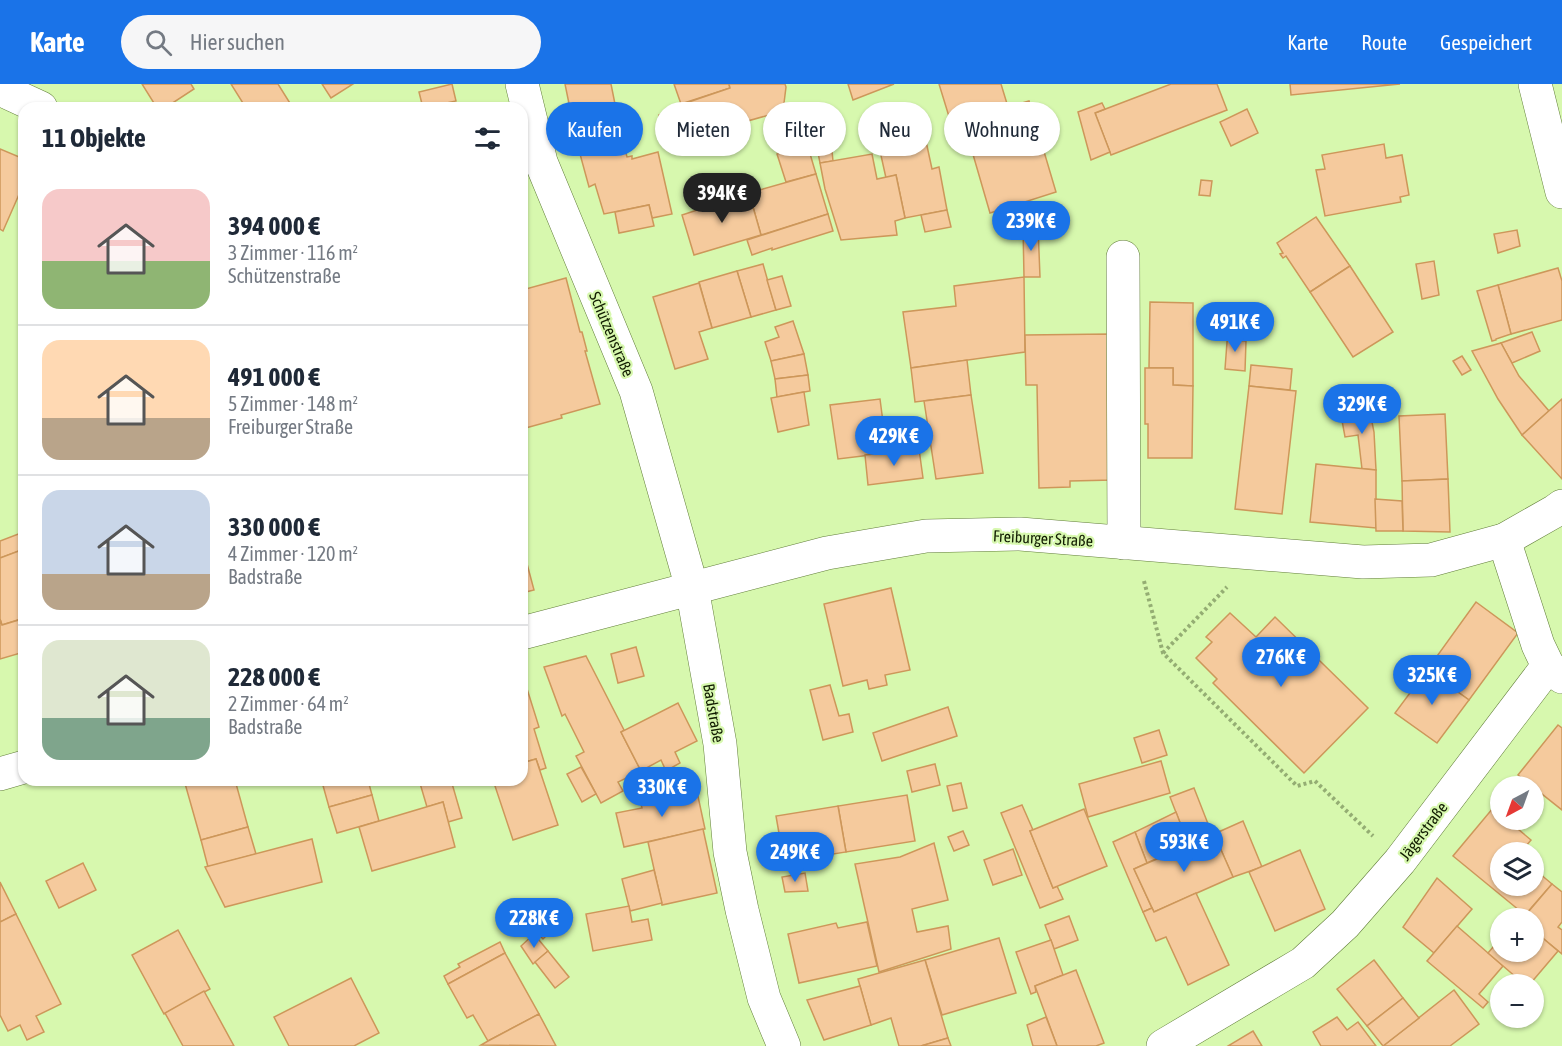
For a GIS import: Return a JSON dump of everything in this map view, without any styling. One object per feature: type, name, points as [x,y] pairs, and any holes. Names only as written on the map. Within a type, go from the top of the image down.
[{"type":"street","name":"Schützenstraße","points":[[522,84],[524,102]]},
{"type":"street","points":[[1535,84],[1562,192]]},
{"type":"street","points":[[0,89],[28,102]]},
{"type":"street","name":"Schützenstraße","points":[[528,131],[532,162],[636,391],[692,588]]},
{"type":"street","points":[[1123,257],[1124,543]]},
{"type":"street","name":"Freiburger Straße","points":[[528,631],[827,553],[926,536],[1020,534],[1363,562],[1431,560],[1504,540],[1562,506]]},
{"type":"street","name":"Jägerstraße","points":[[1163,1046],[1303,963],[1345,924],[1400,861],[1555,672],[1538,645],[1504,540]]},
{"type":"street","name":"Badstraße","points":[[692,588],[720,744],[730,852],[739,899],[764,998],[784,1046]]},
{"type":"street","points":[[0,774],[18,769]]},
{"type":"path","points":[[1124,543],[1140,567],[1163,653],[1297,786],[1315,782],[1400,861]]},
{"type":"path","points":[[1163,653],[1260,554]]},
{"type":"building","points":[[142,84],[191,84],[194,89],[174,102],[153,102]]},
{"type":"building","points":[[231,84],[278,84],[289,102],[242,102]]},
{"type":"building","points":[[322,84],[353,84],[331,98]]},
{"type":"building","points":[[452,84],[456,101],[422,102],[419,92]]},
{"type":"building","points":[[565,84],[611,84],[615,102],[569,102]]},
{"type":"building","points":[[674,84],[729,84],[730,88],[687,102],[680,102]]},
{"type":"building","points":[[729,84],[785,84],[786,87],[784,102],[763,102],[763,117],[751,120],[751,102],[689,102],[730,88]]},
{"type":"building","points":[[848,84],[894,84],[853,100]]},
{"type":"building","points":[[939,84],[1001,84],[1006,102],[945,102]]},
{"type":"building","points":[[1171,84],[1217,84],[1227,110],[1111,155],[1095,113]]},
{"type":"building","points":[[1290,84],[1400,84],[1291,95]]},
{"type":"building","points":[[1102,103],[1105,109],[1095,113],[1110,152],[1091,160],[1078,112]]},
{"type":"building","points":[[1247,109],[1258,133],[1231,146],[1220,122]]},
{"type":"building","points":[[1384,144],[1386,158],[1402,155],[1409,195],[1400,197],[1401,202],[1325,216],[1316,170],[1325,169],[1322,155]]},
{"type":"building","points":[[0,149],[18,156],[18,197],[3,231],[0,229]]},
{"type":"building","points":[[655,153],[655,156],[659,156],[672,214],[652,218],[649,205],[604,214],[595,184],[589,187],[581,156],[632,156],[632,159]]},
{"type":"building","points":[[778,156],[811,156],[816,174],[786,182]]},
{"type":"building","points":[[819,156],[832,156],[833,161],[820,163]]},
{"type":"building","points":[[872,156],[877,179],[896,175],[905,218],[895,221],[897,235],[841,240],[825,189],[820,163]]},
{"type":"building","points":[[881,156],[929,156],[932,169],[939,167],[947,210],[905,218],[896,175],[886,178]]},
{"type":"building","points":[[973,156],[1045,156],[1056,192],[990,213]]},
{"type":"building","points":[[816,174],[828,214],[761,235],[749,193]]},
{"type":"building","points":[[1201,180],[1212,181],[1210,196],[1199,195]]},
{"type":"building","points":[[749,193],[761,235],[694,255],[682,215]]},
{"type":"building","points":[[649,205],[654,226],[619,233],[615,212]]},
{"type":"building","points":[[947,210],[951,227],[925,232],[921,215]]},
{"type":"building","points":[[828,214],[833,231],[752,255],[747,240]]},
{"type":"building","points":[[1316,217],[1350,266],[1310,292],[1286,256],[1283,258],[1280,254],[1283,253],[1277,243]]},
{"type":"building","points":[[1023,226],[1038,226],[1040,277],[1024,277]]},
{"type":"building","points":[[1517,230],[1520,246],[1498,253],[1494,234]]},
{"type":"building","points":[[1434,261],[1439,295],[1422,299],[1416,264]]},
{"type":"building","points":[[763,264],[776,310],[751,317],[737,271]]},
{"type":"building","points":[[1350,266],[1393,332],[1353,357],[1310,292]]},
{"type":"building","points":[[1558,268],[1562,281],[1562,320],[1511,334],[1498,285]]},
{"type":"building","points":[[737,271],[751,317],[712,328],[699,282]]},
{"type":"building","points":[[782,276],[791,306],[776,310],[767,280]]},
{"type":"building","points":[[1024,277],[1025,352],[911,368],[903,312],[956,306],[954,286]]},
{"type":"building","points":[[566,278],[600,404],[528,427],[528,288]]},
{"type":"building","points":[[699,283],[712,328],[699,332],[708,359],[675,369],[653,297]]},
{"type":"building","points":[[1498,285],[1511,334],[1492,341],[1477,291]]},
{"type":"building","points":[[1150,302],[1193,303],[1193,386],[1173,385],[1173,368],[1149,368]]},
{"type":"building","points":[[793,321],[804,354],[771,361],[765,342],[779,337],[775,327]]},
{"type":"building","points":[[1228,329],[1235,329],[1235,340],[1246,341],[1245,371],[1225,369]]},
{"type":"building","points":[[1532,332],[1540,351],[1512,363],[1501,343]]},
{"type":"building","points":[[1110,334],[1113,480],[1070,481],[1070,487],[1039,488],[1037,385],[1026,385],[1025,335]]},
{"type":"building","points":[[1501,343],[1519,376],[1549,411],[1522,435],[1498,399],[1472,351]]},
{"type":"building","points":[[804,354],[808,375],[775,379],[771,361]]},
{"type":"building","points":[[1462,356],[1471,370],[1462,375],[1453,361]]},
{"type":"building","points":[[967,360],[971,395],[915,402],[911,368]]},
{"type":"building","points":[[1251,365],[1292,369],[1290,390],[1249,386]]},
{"type":"building","points":[[1145,368],[1173,368],[1173,385],[1193,386],[1192,458],[1148,458],[1148,424],[1145,424]]},
{"type":"building","points":[[808,375],[810,391],[777,397],[775,379]]},
{"type":"building","points":[[1249,386],[1296,391],[1282,514],[1235,509]]},
{"type":"building","points":[[804,392],[809,425],[778,432],[771,398]]},
{"type":"building","points":[[971,395],[983,473],[936,479],[924,401]]},
{"type":"building","points":[[880,399],[887,453],[838,459],[830,405]]},
{"type":"building","points":[[1562,399],[1562,479],[1522,435]]},
{"type":"building","points":[[1369,407],[1374,432],[1376,470],[1362,469],[1358,435],[1345,437],[1341,415]]},
{"type":"building","points":[[1445,414],[1448,479],[1402,481],[1399,416]]},
{"type":"building","points":[[919,449],[923,478],[868,485],[865,455]]},
{"type":"building","points":[[1316,464],[1376,470],[1376,528],[1310,522]]},
{"type":"building","points":[[1448,479],[1450,532],[1403,531],[1402,481]]},
{"type":"building","points":[[1375,499],[1402,501],[1403,531],[1376,531]]},
{"type":"building","points":[[18,534],[18,551],[0,558],[0,541]]},
{"type":"building","points":[[18,551],[18,620],[2,625],[0,619],[0,558]]},
{"type":"building","points":[[528,568],[534,590],[528,592]]},
{"type":"building","points":[[891,588],[910,670],[885,675],[887,685],[869,689],[867,680],[843,686],[824,604]]},
{"type":"building","points":[[1476,602],[1518,633],[1469,700],[1427,670]]},
{"type":"building","points":[[1230,613],[1256,637],[1275,617],[1368,708],[1304,773],[1213,683],[1217,679],[1196,658],[1212,642],[1206,637]]},
{"type":"building","points":[[0,619],[2,625],[18,620],[18,654],[0,659]]},
{"type":"building","points":[[636,647],[644,676],[618,683],[611,654]]},
{"type":"building","points":[[586,656],[624,730],[621,732],[641,771],[618,782],[623,791],[601,803],[576,756],[584,752],[565,714],[562,716],[544,667]]},
{"type":"building","points":[[1427,670],[1469,700],[1437,743],[1395,713]]},
{"type":"building","points":[[830,685],[839,716],[849,714],[853,732],[823,740],[810,690]]},
{"type":"building","points":[[528,692],[539,727],[534,729],[546,768],[540,770],[536,759],[528,761]]},
{"type":"building","points":[[678,703],[697,741],[675,752],[680,763],[666,771],[661,760],[641,771],[621,732]]},
{"type":"building","points":[[948,707],[957,736],[882,761],[873,733]]},
{"type":"building","points":[[1558,725],[1562,728],[1562,810],[1544,796],[1544,776],[1518,775]]},
{"type":"building","points":[[1159,730],[1167,755],[1142,763],[1134,738]]},
{"type":"building","points":[[536,759],[558,825],[513,840],[495,786],[528,786],[528,761]]},
{"type":"building","points":[[1161,761],[1170,793],[1088,817],[1079,784]]},
{"type":"building","points":[[935,764],[940,785],[912,792],[907,771]]},
{"type":"building","points":[[581,767],[596,794],[582,802],[567,774]]},
{"type":"building","points":[[961,783],[967,808],[953,811],[947,786]]},
{"type":"building","points":[[186,786],[237,786],[248,827],[201,840]]},
{"type":"building","points":[[323,786],[370,786],[372,795],[329,807]]},
{"type":"building","points":[[421,786],[453,786],[462,818],[448,822],[443,802],[427,807]]},
{"type":"building","points":[[696,787],[705,829],[624,847],[616,813],[642,808],[640,800]]},
{"type":"building","points":[[1194,788],[1212,834],[1191,844],[1186,832],[1184,833],[1170,797]]},
{"type":"building","points":[[372,795],[379,821],[337,833],[329,807]]},
{"type":"building","points":[[907,795],[915,841],[846,852],[838,806]]},
{"type":"building","points":[[443,802],[455,847],[372,871],[359,827]]},
{"type":"building","points":[[1022,805],[1053,888],[1057,886],[1063,899],[1040,908],[1001,813]]},
{"type":"building","points":[[838,806],[846,852],[784,862],[776,816]]},
{"type":"building","points":[[1084,809],[1107,866],[1053,888],[1030,831]]},
{"type":"building","points":[[1176,812],[1191,844],[1147,863],[1135,832]]},
{"type":"building","points":[[1490,812],[1490,830],[1519,830],[1531,840],[1529,842],[1490,842],[1490,886],[1453,856]]},
{"type":"building","points":[[1243,821],[1262,867],[1233,877],[1214,834]]},
{"type":"building","points":[[248,827],[256,854],[208,867],[201,840]]},
{"type":"building","points":[[703,829],[717,893],[662,905],[648,842]]},
{"type":"building","points":[[963,831],[969,845],[954,851],[948,837]]},
{"type":"building","points":[[1135,832],[1147,863],[1134,869],[1152,908],[1143,912],[1113,842]]},
{"type":"building","points":[[1214,834],[1233,877],[1154,912],[1134,869]]},
{"type":"building","points":[[312,839],[322,882],[225,907],[205,867]]},
{"type":"building","points":[[934,843],[948,900],[912,909],[917,932],[948,926],[951,949],[879,972],[855,864],[900,857]]},
{"type":"building","points":[[1013,849],[1022,875],[993,885],[984,860]]},
{"type":"building","points":[[1300,850],[1325,909],[1275,931],[1249,872]]},
{"type":"building","points":[[83,863],[96,890],[59,908],[46,881]]},
{"type":"building","points":[[654,870],[662,903],[630,911],[622,879]]},
{"type":"building","points":[[805,873],[808,891],[785,892],[782,877]]},
{"type":"building","points":[[1544,877],[1552,884],[1544,893]]},
{"type":"building","points":[[1437,878],[1472,909],[1434,953],[1403,927]]},
{"type":"building","points":[[0,882],[16,914],[0,922]]},
{"type":"building","points":[[1552,884],[1562,892],[1562,922],[1558,927],[1562,930],[1562,954],[1544,939],[1544,908],[1532,908]]},
{"type":"building","points":[[1196,893],[1229,965],[1188,985],[1166,937],[1156,941],[1143,912],[1152,908],[1154,912]]},
{"type":"building","points":[[1502,896],[1542,896],[1531,908],[1516,908]]},
{"type":"building","points":[[629,906],[632,922],[648,919],[652,940],[593,951],[586,914]]},
{"type":"building","points":[[16,914],[61,1004],[36,1016],[44,1032],[27,1040],[20,1025],[8,1031],[0,1015],[0,922]]},
{"type":"building","points":[[1069,916],[1078,940],[1054,949],[1045,925]]},
{"type":"building","points":[[541,920],[552,930],[543,939],[533,928]]},
{"type":"building","points":[[867,922],[877,966],[799,983],[788,934],[836,923],[838,928]]},
{"type":"building","points":[[1457,926],[1490,955],[1490,962],[1498,962],[1503,966],[1496,974],[1490,974],[1490,981],[1479,994],[1488,1002],[1483,1008],[1427,961]]},
{"type":"building","points":[[178,930],[210,989],[164,1014],[132,955]]},
{"type":"building","points":[[534,934],[548,951],[533,964],[521,946]]},
{"type":"building","points":[[999,938],[1016,993],[942,1015],[925,960]]},
{"type":"building","points":[[1544,939],[1558,951],[1538,974],[1512,974],[1498,962],[1544,962]]},
{"type":"building","points":[[1051,940],[1063,975],[1035,986],[1036,992],[1031,994],[1016,952]]},
{"type":"building","points":[[500,942],[505,953],[448,984],[444,976],[460,967],[458,964]]},
{"type":"building","points":[[548,951],[569,977],[555,988],[535,962]]},
{"type":"building","points":[[505,953],[539,1014],[488,1041],[473,1015],[467,1018],[448,984]]},
{"type":"building","points":[[925,960],[948,1038],[921,1046],[899,1046],[891,1018],[871,1025],[858,979]]},
{"type":"building","points":[[1374,960],[1403,998],[1367,1026],[1337,989]]},
{"type":"building","points":[[1076,970],[1104,1043],[1096,1046],[1057,1046],[1035,986]]},
{"type":"building","points":[[351,978],[379,1033],[354,1046],[289,1046],[274,1017]]},
{"type":"building","points":[[860,986],[871,1025],[824,1040],[807,1000]]},
{"type":"building","points":[[1454,990],[1479,1024],[1450,1046],[1383,1046]]},
{"type":"building","points":[[204,991],[234,1046],[183,1046],[165,1013]]},
{"type":"building","points":[[1403,998],[1419,1018],[1383,1046],[1367,1026]]},
{"type":"building","points":[[539,1014],[556,1046],[481,1045],[488,1041]]},
{"type":"building","points":[[1046,1017],[1057,1046],[1033,1046],[1027,1025]]},
{"type":"building","points":[[1337,1017],[1347,1030],[1358,1022],[1376,1046],[1321,1046],[1313,1032]]},
{"type":"building","points":[[1253,1031],[1262,1046],[1228,1046]]},
{"type":"building","points":[[948,1038],[951,1046],[921,1046]]}]
